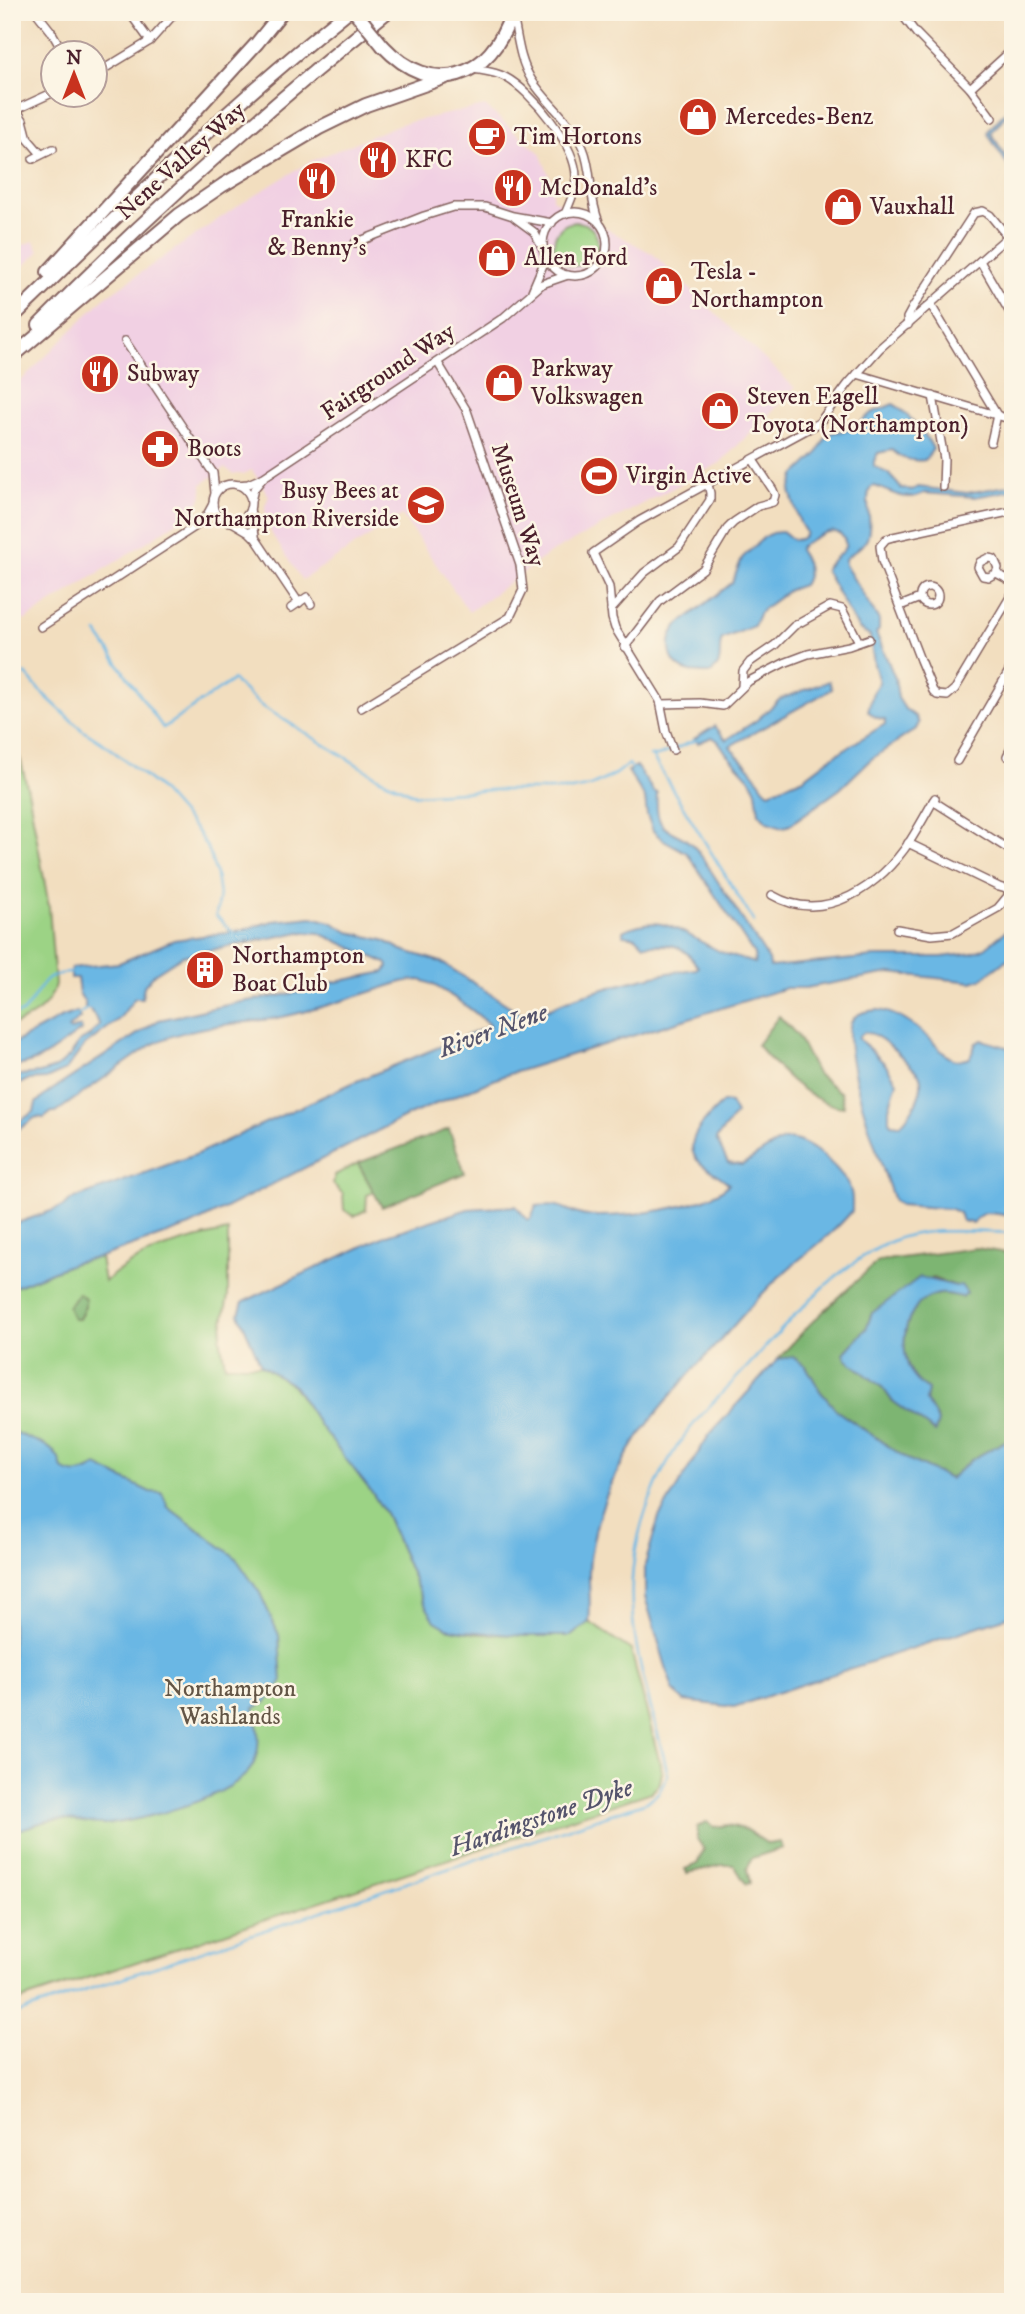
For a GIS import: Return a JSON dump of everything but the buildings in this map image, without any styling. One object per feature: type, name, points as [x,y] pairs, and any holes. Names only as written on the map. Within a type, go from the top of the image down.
[{"type":"highway","points":[[12,318],[31,291],[239,63],[282,12]]},
{"type":"highway","name":"Nene Valley Way","points":[[12,318],[208,131],[347,12]]},
{"type":"highway","points":[[355,12],[393,57],[407,67],[425,74],[446,77]]},
{"type":"highway","name":"Nene Valley Way","points":[[12,354],[184,186],[387,12]]},
{"type":"highway","points":[[12,354],[179,215],[233,179],[319,128],[366,105],[473,69],[500,42],[512,12]]},
{"type":"street","points":[[36,12],[55,38]]},
{"type":"street","points":[[130,12],[150,41]]},
{"type":"street","points":[[108,66],[150,41],[176,12]]},
{"type":"street","points":[[512,12],[519,51],[529,75],[570,125],[583,149],[591,197],[607,242],[602,262],[587,274],[568,275],[542,284],[530,294]]},
{"type":"street","points":[[902,13],[916,33],[970,88],[992,118]]},
{"type":"street","points":[[970,88],[1013,49]]},
{"type":"street","points":[[473,69],[508,78],[560,133],[572,154],[576,174],[576,184],[565,214]]},
{"type":"street","points":[[38,99],[14,110],[23,120],[28,139],[41,153]]},
{"type":"street","points":[[33,159],[53,149]]},
{"type":"street","points":[[355,243],[453,206],[485,207],[513,216],[552,223]]},
{"type":"street","points":[[673,750],[661,704],[615,628],[609,587],[593,553],[639,521],[819,423],[880,348],[908,325],[980,261],[1011,237],[990,215],[983,211],[974,213],[913,307],[907,318],[908,325]]},
{"type":"street","points":[[530,294],[545,254],[544,240],[552,223],[565,214],[580,213],[599,222]]},
{"type":"street","points":[[513,216],[534,232],[552,266],[568,275]]},
{"type":"street","points":[[980,261],[1013,318]]},
{"type":"street","name":"Fairground Way","points":[[264,477],[438,363],[503,318],[530,294]]},
{"type":"street","points":[[931,304],[997,415],[991,442]]},
{"type":"street","points":[[41,627],[196,526],[213,504],[216,485],[213,473],[125,341]]},
{"type":"street","name":"Museum Way","points":[[360,708],[510,617],[523,590],[520,565],[467,411],[438,363]]},
{"type":"street","points":[[857,374],[1013,420]]},
{"type":"street","points":[[933,396],[944,459],[943,487]]},
{"type":"street","points":[[1009,471],[1013,456]]},
{"type":"street","points":[[625,647],[660,601],[703,569],[734,522],[758,506],[774,502],[773,490],[753,460]]},
{"type":"street","points":[[213,473],[245,489],[256,539]]},
{"type":"street","points":[[215,493],[224,486],[248,484],[264,477]]},
{"type":"street","points":[[232,522],[244,517],[254,489],[264,477]]},
{"type":"street","points":[[611,610],[643,573],[682,544],[709,500],[708,484]]},
{"type":"street","points":[[213,504],[221,519]]},
{"type":"street","points":[[1013,511],[893,537],[881,542],[880,552],[933,691],[937,695],[947,696],[955,690],[1013,592]]},
{"type":"street","points":[[196,526],[221,519],[249,532],[299,603]]},
{"type":"street","points":[[996,573],[1013,582]]},
{"type":"street","points":[[291,608],[307,597],[311,604]]},
{"type":"street","points":[[900,606],[920,598]]},
{"type":"street","points":[[741,687],[744,668],[750,662],[775,645],[794,625],[830,606],[842,608],[859,642]]},
{"type":"street","points":[[661,704],[700,703],[723,706],[755,677],[799,657],[869,639]]},
{"type":"street","points":[[957,761],[1013,664]]},
{"type":"street","points":[[1007,755],[1013,744]]},
{"type":"street","points":[[772,895],[780,900],[807,907],[829,905],[855,893],[889,867],[908,844],[934,799],[1013,852]]},
{"type":"street","points":[[897,929],[932,935],[953,933],[998,908],[1012,891],[908,844]]},
{"type":"shaded area","points":[[485,106],[540,153],[553,185],[552,199],[653,254],[795,388],[720,463],[550,553],[469,612],[402,515],[302,580],[266,521],[265,506],[269,496],[252,470],[234,474],[225,468],[202,484],[202,495],[196,509],[24,621],[12,605],[12,390],[104,298],[239,205],[309,162],[400,124]]},
{"type":"shaded area","points":[[34,241],[39,252],[12,277],[12,249]]},
{"type":"green space","points":[[576,222],[585,223],[592,228],[597,235],[597,253],[592,260],[585,265],[576,266],[567,265],[560,260],[555,253],[554,244],[555,235],[560,228],[567,223]]},
{"type":"green space","points":[[12,738],[29,795],[49,907],[55,984],[45,1005],[34,1015],[12,1026]]},
{"type":"green space","points":[[779,1016],[797,1035],[817,1074],[841,1093],[844,1107],[819,1100],[808,1093],[785,1075],[757,1045]]},
{"type":"green space","points":[[449,1129],[465,1173],[382,1207],[358,1163]]},
{"type":"green space","points":[[358,1163],[374,1192],[367,1195],[366,1210],[354,1216],[344,1210],[343,1194],[333,1184],[335,1175]]},
{"type":"green space","name":"Northampton Washlands","points":[[228,1231],[228,1296],[220,1338],[225,1365],[261,1365],[293,1386],[373,1494],[386,1515],[424,1603],[447,1628],[479,1634],[571,1636],[589,1622],[631,1650],[662,1772],[660,1783],[652,1792],[12,2003],[12,1288],[74,1263],[100,1257],[104,1282],[147,1255],[179,1243]]},
{"type":"green space","points":[[976,1248],[1013,1254],[1013,1442],[1007,1440],[971,1460],[950,1479],[907,1459],[837,1411],[820,1391],[806,1366],[778,1359],[810,1324],[878,1261]],"holes":[[[933,1278],[956,1286],[962,1297],[938,1294],[925,1299],[911,1316],[905,1337],[906,1360],[913,1376],[928,1390],[926,1400],[938,1421],[935,1431],[893,1402],[883,1388],[846,1359],[844,1353],[866,1329],[872,1313]]]},
{"type":"green space","points":[[78,1293],[85,1298],[85,1307],[79,1319],[73,1319],[68,1307]]},
{"type":"green space","points":[[707,1822],[714,1827],[729,1825],[747,1830],[768,1844],[780,1842],[783,1848],[752,1858],[747,1869],[750,1883],[746,1884],[734,1865],[687,1873],[685,1869],[697,1864],[704,1849],[697,1839],[697,1827]]},
{"type":"water","points":[[1013,103],[1013,107],[991,133],[1013,168],[1013,174],[988,134]]},
{"type":"water","points":[[893,404],[916,424],[933,449],[925,460],[920,461],[899,456],[892,450],[878,453],[874,466],[890,475],[901,488],[912,490],[918,487],[967,493],[1013,485],[1013,490],[975,497],[924,493],[905,497],[871,487],[868,498],[867,539],[845,559],[845,565],[879,620],[879,630],[876,633],[895,678],[898,698],[919,723],[916,729],[870,760],[840,789],[788,826],[782,827],[767,822],[759,813],[756,791],[751,780],[718,741],[712,737],[698,743],[694,739],[715,726],[726,740],[757,720],[780,699],[829,681],[832,689],[730,746],[769,792],[804,778],[885,724],[885,720],[868,711],[879,682],[870,636],[859,629],[825,570],[844,549],[844,539],[840,534],[829,532],[800,547],[807,567],[803,585],[789,590],[763,609],[754,626],[722,639],[719,663],[712,672],[691,672],[680,668],[670,651],[671,637],[678,625],[732,583],[742,558],[763,538],[781,532],[793,540],[804,537],[806,533],[790,491],[795,475],[817,454],[827,435],[852,430],[871,413]]},
{"type":"water","name":"River Nene","points":[[636,766],[657,793],[659,819],[663,826],[690,842],[698,851],[769,960],[770,967],[875,957],[942,957],[973,953],[985,948],[1013,925],[1013,955],[981,979],[972,982],[890,973],[805,988],[786,988],[503,1076],[409,1115],[190,1226],[100,1257],[74,1263],[12,1288],[12,1225],[65,1206],[71,1200],[197,1154],[357,1081],[490,1026],[467,1006],[435,986],[419,980],[402,982],[297,1014],[215,1026],[166,1038],[151,1045],[56,1112],[44,1118],[36,1117],[12,1134],[12,1126],[34,1112],[36,1103],[49,1092],[159,1020],[302,992],[385,972],[388,966],[319,933],[300,932],[182,956],[154,974],[144,986],[142,998],[135,998],[119,1019],[84,1046],[66,1070],[46,1079],[27,1080],[12,1088],[12,1080],[21,1075],[56,1068],[71,1055],[79,1042],[100,1025],[85,1007],[77,978],[71,978],[71,968],[119,963],[174,940],[239,931],[273,921],[312,917],[441,962],[523,1015],[623,984],[698,967],[687,953],[676,946],[644,945],[636,937],[623,935],[623,931],[648,923],[678,929],[720,951],[755,963],[754,954],[687,853],[653,831],[645,798],[628,771]]},
{"type":"water","points":[[878,1010],[891,1013],[923,1032],[946,1055],[956,1060],[970,1058],[976,1043],[982,1040],[1013,1049],[1013,1216],[986,1213],[974,1223],[962,1221],[959,1213],[951,1209],[900,1205],[894,1201],[863,1107],[850,1053],[849,1032],[853,1019],[861,1013]],"holes":[[[865,1032],[886,1043],[919,1074],[921,1080],[913,1108],[900,1125],[891,1124],[889,1120],[889,1108],[897,1082],[885,1064],[859,1039]]]},
{"type":"water","points":[[77,1012],[80,1018],[68,1028],[81,1027],[82,1030],[41,1058],[12,1066],[12,1044],[60,1018]]},
{"type":"water","points":[[723,1102],[730,1103],[736,1114],[716,1139],[728,1163],[742,1165],[784,1140],[801,1142],[829,1161],[843,1177],[851,1190],[852,1211],[754,1302],[661,1407],[628,1453],[603,1504],[595,1532],[589,1569],[589,1622],[571,1636],[524,1636],[447,1628],[435,1621],[424,1603],[386,1515],[373,1494],[320,1426],[294,1386],[261,1365],[239,1314],[243,1302],[387,1235],[468,1209],[516,1206],[528,1220],[536,1206],[555,1205],[584,1216],[603,1216],[663,1210],[702,1200],[718,1193],[729,1184],[698,1161],[692,1149],[700,1126]]},
{"type":"water","points":[[920,1277],[961,1285],[967,1293],[962,1297],[938,1294],[925,1299],[911,1316],[907,1326],[906,1360],[913,1376],[928,1390],[926,1400],[938,1421],[935,1432],[893,1402],[883,1388],[846,1359],[844,1353],[866,1329],[872,1313]]},
{"type":"water","points":[[793,1357],[806,1366],[820,1391],[837,1411],[907,1459],[950,1479],[971,1460],[1007,1440],[1013,1442],[1013,1615],[734,1707],[684,1701],[673,1690],[645,1597],[645,1565],[659,1517],[709,1435],[778,1359]]},
{"type":"water","points":[[12,1431],[50,1448],[60,1460],[62,1469],[80,1473],[97,1466],[150,1492],[162,1493],[168,1507],[235,1557],[260,1593],[279,1635],[282,1682],[266,1702],[254,1708],[258,1737],[256,1758],[243,1777],[228,1787],[186,1805],[142,1818],[107,1824],[53,1820],[12,1832]]},
{"type":"waterway","points":[[97,633],[163,728],[233,680],[260,705],[379,778],[416,795],[491,790],[572,790],[591,786],[616,774],[629,764],[633,770]]},
{"type":"waterway","points":[[25,673],[39,690],[82,730],[107,746],[157,786],[196,830],[209,851],[216,875],[219,895],[216,916],[235,934]]},
{"type":"waterway","points":[[650,756],[658,756],[696,740]]},
{"type":"waterway","points":[[652,756],[754,922]]},
{"type":"waterway","points":[[12,1015],[22,1013],[48,980],[63,973],[74,973]]},
{"type":"waterway","points":[[76,1016],[88,1008]]},
{"type":"waterway","name":"Hardingstone Dyke","points":[[12,2015],[647,1802],[659,1792],[668,1775],[637,1646],[633,1620],[633,1567],[647,1508],[673,1453],[698,1419],[797,1313],[853,1263],[909,1235],[954,1231],[1013,1233]]},
{"type":"place","name":"Mercedes-Benz","points":[[698,117]]},
{"type":"place","name":"Tim Hortons","points":[[487,137]]},
{"type":"place","name":"KFC","points":[[378,160]]},
{"type":"place","name":"Frankie & Benny's","points":[[317,181]]},
{"type":"place","name":"McDonald's","points":[[513,188]]},
{"type":"place","name":"Vauxhall","points":[[843,207]]},
{"type":"place","name":"Allen Ford","points":[[497,258]]},
{"type":"place","name":"Tesla - Northampton","points":[[664,286]]},
{"type":"place","name":"Subway","points":[[100,374]]},
{"type":"place","name":"Parkway Volkswagen","points":[[504,383]]},
{"type":"place","name":"Steven Eagell Toyota (Northampton)","points":[[720,411]]},
{"type":"place","name":"Boots","points":[[160,449]]},
{"type":"place","name":"Virgin Active","points":[[599,476]]},
{"type":"place","name":"Busy Bees at Northampton Riverside","points":[[426,505]]},
{"type":"place","name":"Northampton Boat Club","points":[[205,970]]}]
